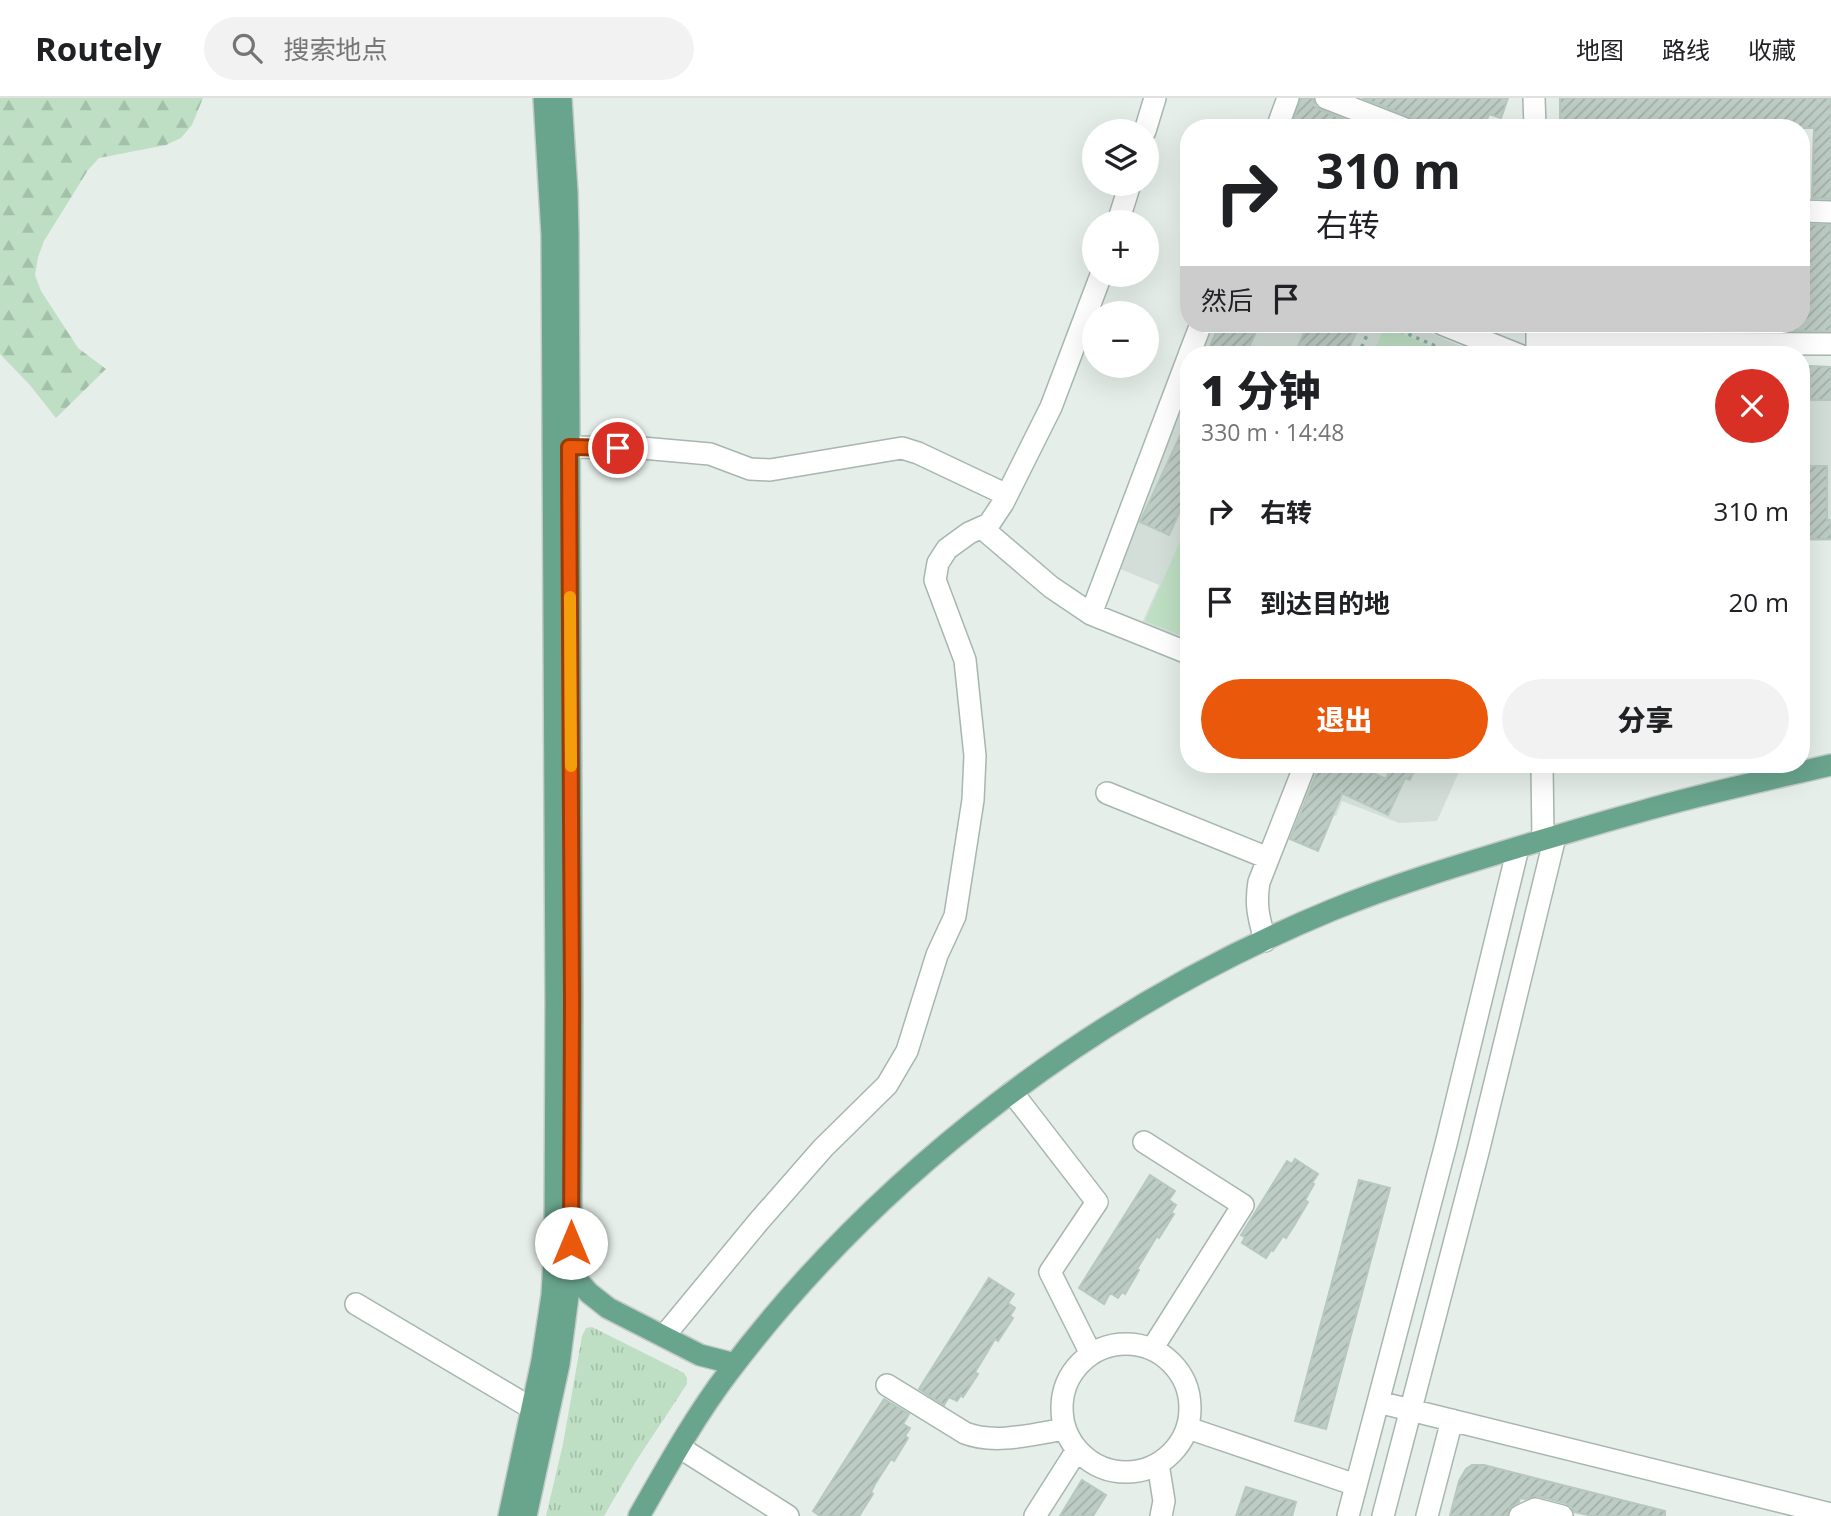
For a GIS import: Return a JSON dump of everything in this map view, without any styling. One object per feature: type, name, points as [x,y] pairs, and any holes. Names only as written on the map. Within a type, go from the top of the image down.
[{"type":"main road","points":[[509,1516],[542,1361],[552,1295],[555,1243],[552,249],[544,98]]},
{"type":"main road","points":[[526,1516],[559,1364],[571,1243],[568,224],[561,98]]},
{"type":"main road","points":[[1810,770],[1831,765]]},
{"type":"main road","points":[[639,1516],[710,1398],[770,1320],[819,1265],[939,1150],[1044,1068],[1202,971],[1329,911],[1460,865],[1549,838],[1641,811],[1798,773]]},
{"type":"main road","points":[[570,1272],[589,1293],[608,1308],[701,1355],[735,1364]]},
{"type":"street","points":[[1149,119],[1155,98]]},
{"type":"street","points":[[1280,119],[1288,98]]},
{"type":"street","points":[[1326,98],[1380,119]]},
{"type":"street","points":[[1534,98],[1535,119]]},
{"type":"street","points":[[1810,211],[1831,212]]},
{"type":"street","points":[[664,1336],[823,1148],[887,1085],[907,1051],[937,955],[954,916],[973,800],[975,756],[965,660],[935,574],[947,549],[969,533],[989,524],[1007,495],[1051,407],[1096,287]]},
{"type":"street","points":[[1464,333],[1496,346]]},
{"type":"street","points":[[1537,341],[1831,344]]},
{"type":"street","points":[[1091,614],[1180,381]]},
{"type":"street","points":[[569,447],[642,448],[710,454],[750,469],[770,470],[902,448],[919,453],[1007,495]]},
{"type":"street","points":[[982,528],[1051,587],[1091,614],[1180,650]]},
{"type":"street","points":[[1265,941],[1257,910],[1259,882],[1303,773]]},
{"type":"street","points":[[1383,1516],[1504,1049],[1549,838],[1543,773]]},
{"type":"street","points":[[1107,793],[1268,858]]},
{"type":"street","points":[[1348,1516],[1449,1131],[1518,848]]},
{"type":"street","points":[[1012,1092],[1097,1202],[1050,1272],[1091,1354]]},
{"type":"street","points":[[1144,1142],[1243,1205],[1152,1349]]},
{"type":"street","points":[[356,1304],[533,1409]]},
{"type":"street","points":[[1136,1344],[1152,1349],[1176,1366],[1188,1388],[1191,1415],[1188,1428],[1175,1451],[1158,1464],[1140,1471],[1114,1471],[1089,1461],[1077,1450],[1065,1429],[1062,1403],[1064,1391],[1074,1370],[1091,1354],[1113,1345],[1136,1344]]},
{"type":"street","points":[[887,1385],[977,1438],[990,1440],[1065,1429]]},
{"type":"street","points":[[1378,1402],[1831,1514]]},
{"type":"street","points":[[1427,1516],[1452,1420]]},
{"type":"street","points":[[1188,1428],[1356,1485]]},
{"type":"street","points":[[679,1447],[788,1516]]},
{"type":"street","points":[[1035,1516],[1077,1450]]},
{"type":"street","points":[[1158,1464],[1164,1501],[1161,1516]]},
{"type":"street","points":[[747,1490],[752,1516]]},
{"type":"street","points":[[1520,1516],[1535,1509],[1562,1516]]},
{"type":"path","points":[[1406,333],[1435,346]]},
{"type":"shaded area","points":[[1210,333],[1431,333],[1460,346],[1204,346]]},
{"type":"shaded area","points":[[1810,367],[1831,367],[1831,541],[1810,541]]},
{"type":"shaded area","points":[[1180,409],[1180,639],[1142,623],[1159,585],[1118,568]]},
{"type":"shaded area","points":[[1313,773],[1458,773],[1437,821],[1399,823],[1342,801],[1336,816],[1301,802]]},
{"type":"green space","points":[[0,98],[203,98],[192,125],[181,138],[166,145],[99,158],[88,170],[44,241],[35,275],[41,291],[78,348],[106,369],[56,418],[0,354]]},
{"type":"green space","points":[[1382,333],[1401,333],[1430,346],[1376,346]]},
{"type":"green space","points":[[1180,541],[1180,635],[1145,621]]},
{"type":"green space","points":[[592,1327],[684,1373],[687,1384],[636,1461],[604,1516],[546,1516],[563,1444],[582,1336],[586,1328]]},
{"type":"building","points":[[1301,98],[1313,98],[1315,106],[1344,119],[1294,119]]},
{"type":"building","points":[[1362,98],[1508,98],[1501,118],[1489,114],[1487,119],[1412,119]]},
{"type":"building","points":[[1560,98],[1831,98],[1831,199],[1812,198],[1814,128],[1810,128],[1810,119],[1560,119]]},
{"type":"building","points":[[1810,224],[1831,225],[1831,331],[1810,331]]},
{"type":"building","points":[[1216,333],[1256,333],[1249,346],[1210,346]]},
{"type":"building","points":[[1304,333],[1356,333],[1350,346],[1298,346]]},
{"type":"building","points":[[1810,366],[1831,367],[1831,400],[1810,400]]},
{"type":"building","points":[[1180,436],[1180,511],[1169,535],[1140,522]]},
{"type":"building","points":[[1810,466],[1827,466],[1827,520],[1831,520],[1831,539],[1810,539]]},
{"type":"building","points":[[1317,773],[1373,773],[1386,779],[1389,773],[1413,773],[1410,780],[1405,778],[1388,815],[1342,793],[1318,851],[1290,839]]},
{"type":"building","points":[[1295,1159],[1318,1174],[1305,1200],[1308,1202],[1295,1224],[1286,1238],[1283,1236],[1266,1258],[1242,1243],[1245,1237],[1241,1235],[1287,1161],[1292,1164]]},
{"type":"building","points":[[1150,1175],[1175,1191],[1169,1200],[1176,1205],[1171,1213],[1174,1214],[1159,1238],[1157,1236],[1125,1294],[1122,1292],[1118,1298],[1110,1293],[1104,1304],[1079,1288]]},
{"type":"building","points":[[1359,1180],[1390,1188],[1326,1429],[1295,1421]]},
{"type":"building","points":[[989,1278],[1014,1294],[1008,1303],[1015,1308],[1010,1316],[1013,1318],[998,1341],[995,1339],[963,1397],[961,1395],[957,1401],[949,1397],[944,1405],[919,1389]]},
{"type":"building","points":[[884,1399],[909,1414],[903,1424],[910,1428],[905,1436],[908,1438],[875,1484],[871,1492],[873,1494],[859,1516],[820,1516],[813,1511]]},
{"type":"building","points":[[1472,1465],[1484,1465],[1665,1511],[1665,1516],[1592,1516],[1574,1512],[1571,1506],[1565,1503],[1537,1496],[1520,1498],[1519,1502],[1510,1508],[1507,1516],[1450,1516],[1459,1481],[1466,1469]]},
{"type":"building","points":[[1082,1480],[1106,1495],[1093,1516],[1060,1516]]},
{"type":"building","points":[[1246,1487],[1296,1502],[1292,1516],[1236,1516]]},
{"type":"slow traffic","points":[[570,597],[571,766]]},
{"type":"route","points":[[571,1243],[569,447],[618,448]]}]
